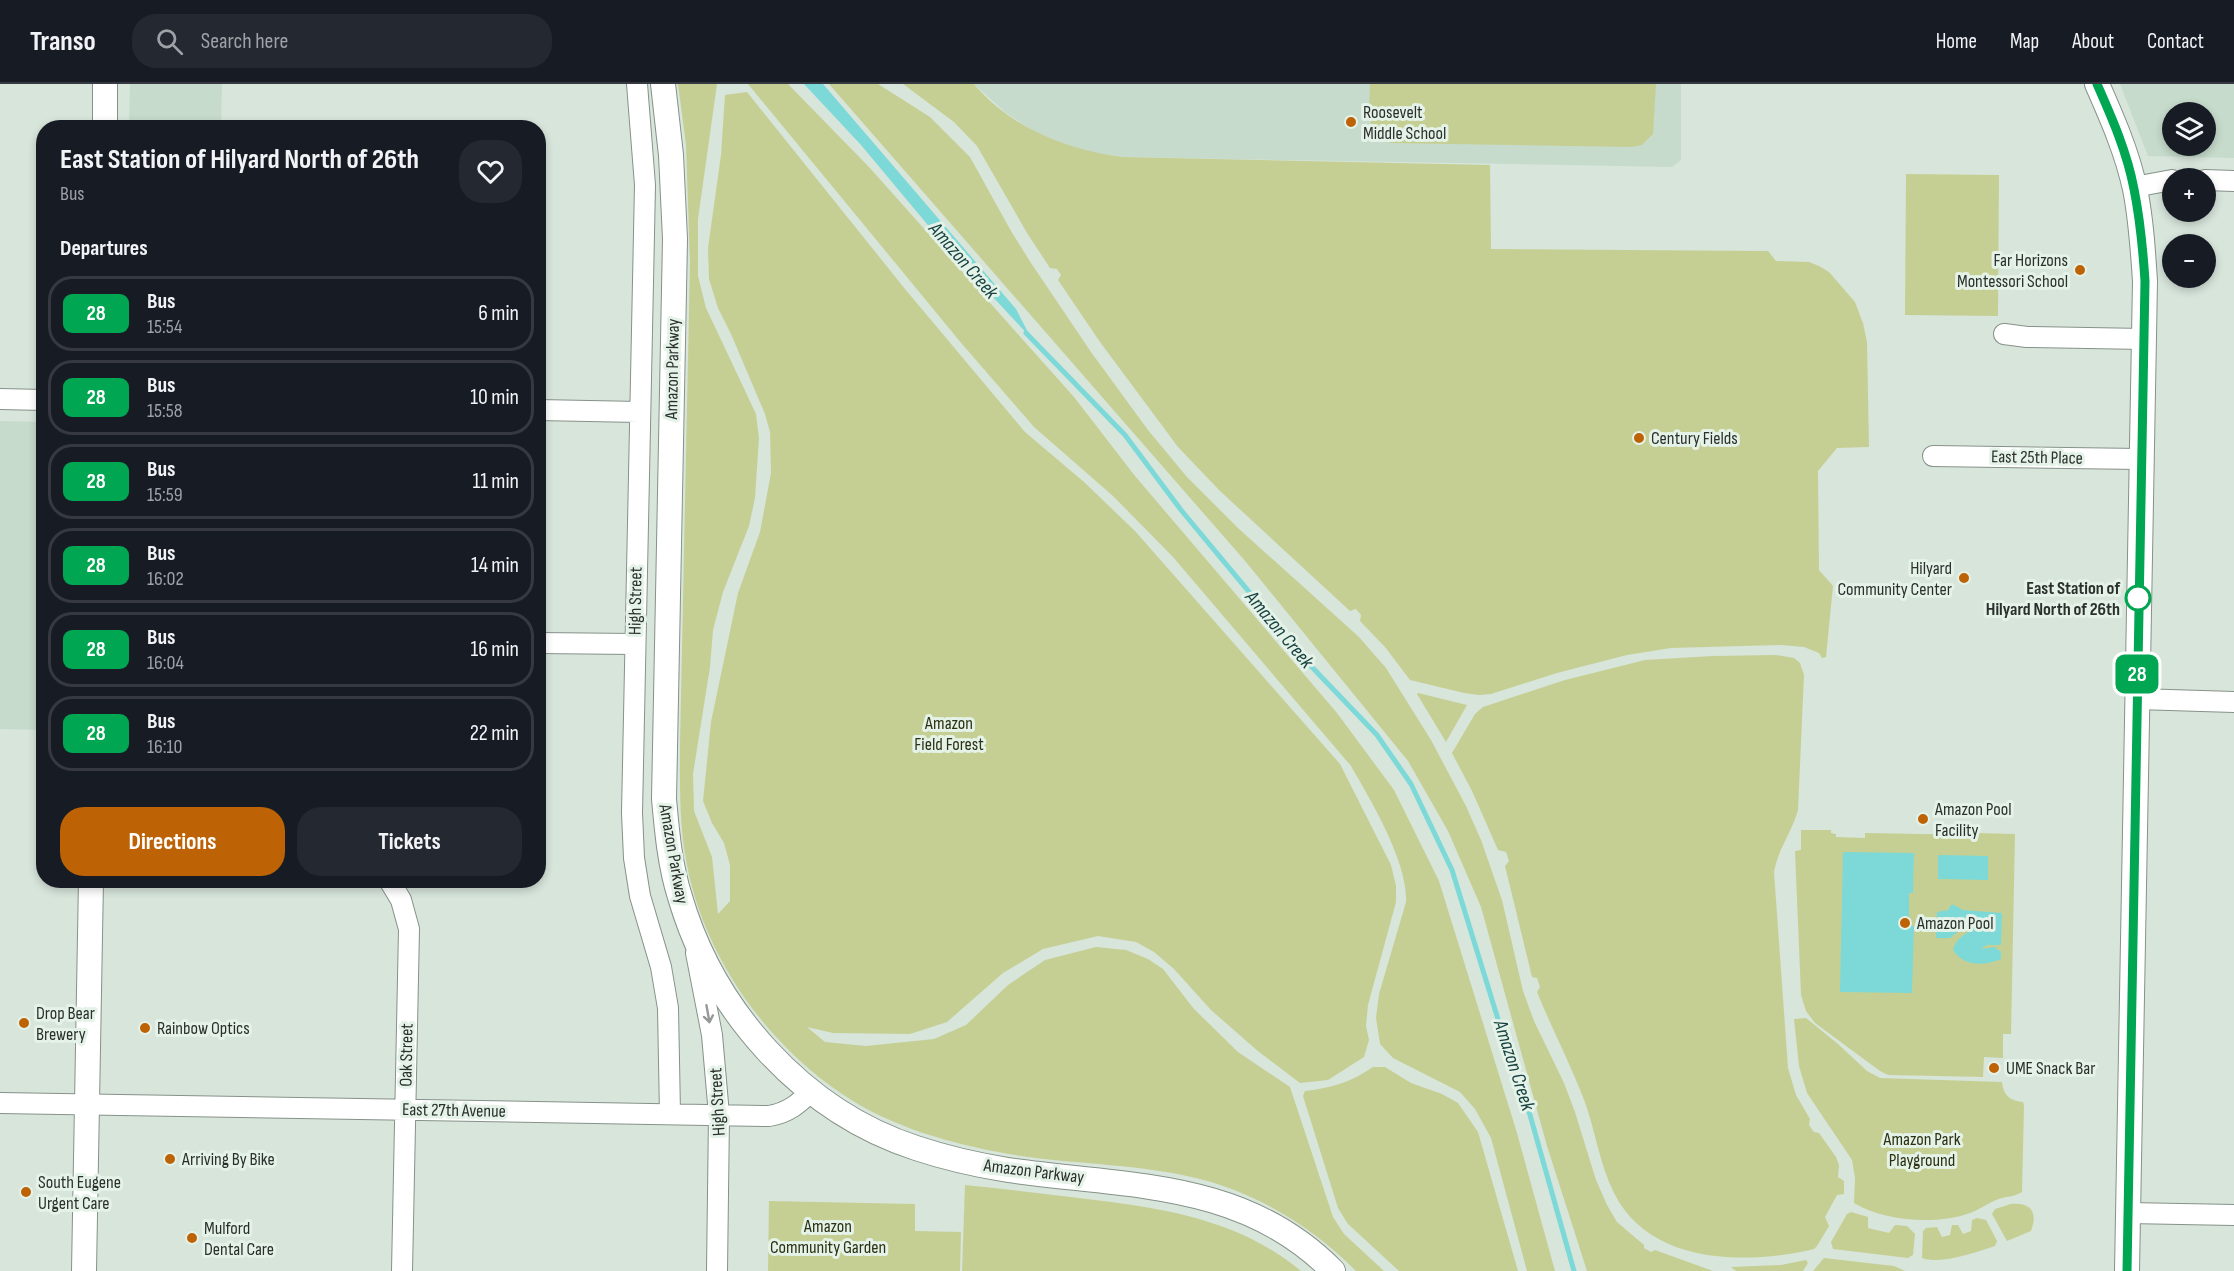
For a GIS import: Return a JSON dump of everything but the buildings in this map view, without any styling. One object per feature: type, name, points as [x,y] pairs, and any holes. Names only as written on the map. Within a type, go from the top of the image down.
[{"type":"main road","points":[[105,84],[105,120]]},
{"type":"main road","name":"Amazon Parkway","points":[[663,84],[671,155],[675,239],[664,799],[669,846],[679,896],[693,936],[709,969],[729,1004],[754,1036],[782,1065],[812,1091],[874,1131],[914,1148],[960,1161],[1008,1170],[1142,1184],[1202,1197],[1248,1212],[1295,1239],[1333,1271]]},
{"type":"main road","points":[[2097,84],[2122,146],[2134,187],[2144,258],[2127,1271]]},
{"type":"main road","points":[[84,1271],[92,888]]},
{"type":"street","name":"High Street","points":[[637,84],[645,185],[632,813],[634,858],[640,896],[661,967],[668,1008],[670,1114]]},
{"type":"street","points":[[2216,180],[2234,181]]},
{"type":"street","points":[[2134,187],[2162,182]]},
{"type":"street","points":[[2004,334],[2026,338],[2144,339]]},
{"type":"street","points":[[0,399],[36,400]]},
{"type":"street","points":[[546,410],[639,412]]},
{"type":"street","name":"East 25th Place","points":[[1933,456],[2140,459]]},
{"type":"street","points":[[546,643],[634,645]]},
{"type":"street","points":[[2137,699],[2234,702]]},
{"type":"street","name":"Oak Street","points":[[394,888],[401,900],[409,929],[402,1271]]},
{"type":"street","name":"High Street","points":[[693,936],[712,1035],[719,1115],[717,1271]]},
{"type":"street","name":"East 27th Avenue","points":[[0,1103],[769,1116],[783,1114],[796,1107],[812,1091]]},
{"type":"street","points":[[2128,1213],[2234,1215]]},
{"type":"shaded area","points":[[130,84],[222,84],[221,120],[129,120]]},
{"type":"shaded area","name":"Roosevelt Middle School","points":[[974,84],[1681,84],[1681,160],[1672,167],[1123,157],[1093,153],[1035,132],[1006,113]]},
{"type":"shaded area","points":[[2120,84],[2234,84],[2234,158],[2148,156]]},
{"type":"shaded area","points":[[0,421],[36,422],[36,730],[0,729]]},
{"type":"green space","name":"Amazon Field Forest","points":[[678,84],[717,84],[698,219],[698,276],[706,308],[756,414],[759,438],[755,498],[749,526],[723,592],[713,630],[710,667],[693,774],[694,811],[712,857],[718,914],[730,901],[730,865],[724,843],[703,801],[711,722],[738,593],[760,532],[771,473],[770,432],[765,414],[718,308],[709,279],[708,248],[721,155],[725,95],[747,92],[905,289],[1025,432],[1084,482],[1135,531],[1340,764],[1391,865],[1396,886],[1396,902],[1368,1005],[1366,1026],[1369,1040],[1364,1057],[1328,1080],[1300,1083],[1259,1052],[1211,1010],[1174,969],[1154,952],[1136,942],[1098,936],[1043,949],[1003,973],[947,1022],[910,1034],[833,1033],[807,1027],[825,1042],[866,1046],[934,1039],[966,1025],[1008,985],[1045,960],[1096,947],[1126,950],[1148,959],[1163,969],[1194,1009],[1238,1052],[1290,1087],[1333,1217],[1344,1234],[1384,1271],[1356,1271],[1323,1241],[1286,1216],[1246,1195],[1204,1180],[1156,1170],[1009,1154],[965,1145],[901,1125],[861,1106],[813,1072],[761,1020],[739,990],[720,958],[693,890],[685,854],[680,799],[690,262],[686,145]]},
{"type":"green space","points":[[748,84],[788,84],[869,167],[1074,397],[1135,476],[1337,713],[1394,790],[1439,881],[1517,1133],[1555,1271],[1527,1271],[1491,1138],[1475,1109],[1460,1092],[1393,1058],[1380,1044],[1376,1018],[1379,994],[1406,902],[1405,886],[1387,832],[1351,766],[1173,557],[1113,496],[1034,427],[962,344]]},
{"type":"green space","points":[[829,84],[878,84],[930,117],[970,157],[1031,263],[1091,352],[1148,430],[1187,477],[1238,528],[1359,637],[1386,668],[1431,740],[1481,840],[1502,900],[1523,991],[1534,1021],[1564,1083],[1596,1180],[1607,1205],[1617,1222],[1644,1245],[1644,1248],[1713,1271],[1587,1271],[1547,1146],[1481,907],[1448,831],[1408,761],[1246,562]]},
{"type":"green space","points":[[903,84],[974,84],[1005,113],[1041,134],[1081,149],[1123,157],[1490,165],[1491,249],[1768,251],[1776,261],[1809,262],[1829,272],[1855,302],[1863,323],[1867,342],[1869,447],[1837,448],[1818,471],[1819,570],[1833,586],[1826,657],[1822,658],[1819,653],[1804,647],[1780,645],[1671,648],[1627,655],[1557,673],[1491,694],[1479,695],[1410,680],[1385,647],[1360,621],[1361,615],[1356,609],[1350,611],[1220,491],[1178,447],[1100,342],[1058,280],[1061,275],[1057,269],[1050,268],[1027,233],[977,146],[954,122]]},
{"type":"green space","points":[[1370,84],[1656,84],[1653,134],[1642,145],[1632,147],[1391,143],[1382,139],[1372,127],[1369,111]]},
{"type":"green space","points":[[1906,174],[1999,175],[1998,316],[1905,315]]},
{"type":"green space","points":[[1776,655],[1794,658],[1800,663],[1804,675],[1798,810],[1774,872],[1788,1068],[1796,1095],[1810,1119],[1809,1125],[1814,1132],[1819,1133],[1836,1157],[1839,1165],[1838,1177],[1844,1181],[1844,1194],[1837,1195],[1825,1217],[1829,1226],[1814,1249],[1759,1257],[1730,1257],[1702,1254],[1675,1247],[1651,1234],[1630,1217],[1614,1193],[1583,1097],[1537,992],[1540,987],[1537,978],[1532,977],[1505,866],[1509,861],[1506,852],[1498,850],[1452,753],[1475,714],[1483,707],[1565,680],[1645,660]]},
{"type":"green space","points":[[1417,694],[1467,705],[1446,742]]},
{"type":"green space","name":"Amazon Pool","points":[[1801,830],[1831,830],[1836,837],[1865,838],[1865,833],[2015,834],[2011,1034],[2003,1034],[2003,1058],[1984,1057],[1983,1077],[1888,1075],[1815,1023],[1806,1011],[1801,995],[1795,851],[1801,850]]},
{"type":"green space","name":"Amazon Park Playground","points":[[1806,1018],[1867,1071],[1880,1078],[2002,1082],[2008,1097],[2023,1102],[2024,1106],[2022,1192],[1996,1200],[1971,1213],[1925,1220],[1880,1214],[1854,1203],[1855,1178],[1852,1160],[1807,1093],[1799,1066],[1794,1019]]},
{"type":"green space","points":[[1373,1067],[1385,1067],[1411,1083],[1442,1094],[1458,1103],[1478,1132],[1518,1271],[1399,1271],[1348,1224],[1338,1208],[1303,1096],[1305,1091],[1341,1084]]},
{"type":"green space","points":[[965,1185],[1144,1207],[1200,1219],[1253,1240],[1301,1271],[962,1271]]},
{"type":"green space","name":"Amazon Community Garden","points":[[769,1201],[915,1204],[915,1231],[961,1232],[960,1271],[768,1271]]},
{"type":"green space","points":[[2011,1204],[2028,1207],[2034,1218],[2031,1231],[2007,1241],[1992,1214],[1995,1209]]},
{"type":"green space","points":[[1851,1212],[1868,1217],[1868,1228],[1889,1233],[1895,1225],[1907,1226],[1915,1234],[1913,1255],[1908,1258],[1833,1249],[1831,1242],[1847,1214]]},
{"type":"green space","points":[[1977,1218],[1986,1220],[1997,1241],[1995,1246],[1949,1259],[1922,1258],[1923,1231],[1926,1228],[1937,1227],[1942,1237],[1950,1235],[1952,1225],[1958,1225],[1963,1234],[1971,1231],[1972,1220]]},
{"type":"green space","points":[[1824,1258],[1894,1266],[1905,1271],[1813,1271]]},
{"type":"green space","points":[[1806,1260],[1808,1263],[1803,1271],[1736,1271],[1731,1267],[1781,1265]]},
{"type":"water","points":[[804,84],[823,84],[1016,309],[1031,338],[942,242],[861,145]]},
{"type":"water","points":[[1843,852],[1914,853],[1913,893],[1909,893],[1909,925],[1914,926],[1912,993],[1840,992]]},
{"type":"water","points":[[1938,855],[1988,856],[1988,880],[1938,879]]},
{"type":"water","points":[[1952,904],[1963,910],[2002,913],[2001,945],[1987,945],[1981,949],[1995,947],[2001,952],[2001,959],[1975,964],[1958,956],[1953,950],[1954,947],[1968,929],[1961,929],[1950,938],[1936,938],[1937,912],[1948,910]]},
{"type":"waterway","name":"Amazon Creek","points":[[1026,333],[1125,435],[1181,510],[1309,664],[1377,735],[1411,784],[1452,870],[1530,1115],[1574,1271]]},
{"type":"bus line","name":"28","points":[[2097,84],[2113,120],[2134,187],[2142,235],[2145,281],[2127,1271]]},
{"type":"place","name":"Roosevelt Middle School","points":[[1351,122]]},
{"type":"place","name":"Far Horizons Montessori School","points":[[2080,270]]},
{"type":"place","name":"Century Fields","points":[[1639,438]]},
{"type":"place","name":"Hilyard Community Center","points":[[1964,578]]},
{"type":"place","name":"East Station of Hilyard North of 26th","points":[[2138,598]]},
{"type":"place","name":"Amazon Pool Facility","points":[[1923,819]]},
{"type":"place","name":"Amazon Pool","points":[[1905,923]]},
{"type":"place","name":"Drop Bear Brewery","points":[[24,1023]]},
{"type":"place","name":"Rainbow Optics","points":[[145,1028]]},
{"type":"place","name":"UME Snack Bar","points":[[1994,1068]]},
{"type":"place","name":"Arriving By Bike","points":[[170,1159]]},
{"type":"place","name":"South Eugene Urgent Care","points":[[26,1192]]},
{"type":"place","name":"Mulford Dental Care","points":[[192,1238]]}]
